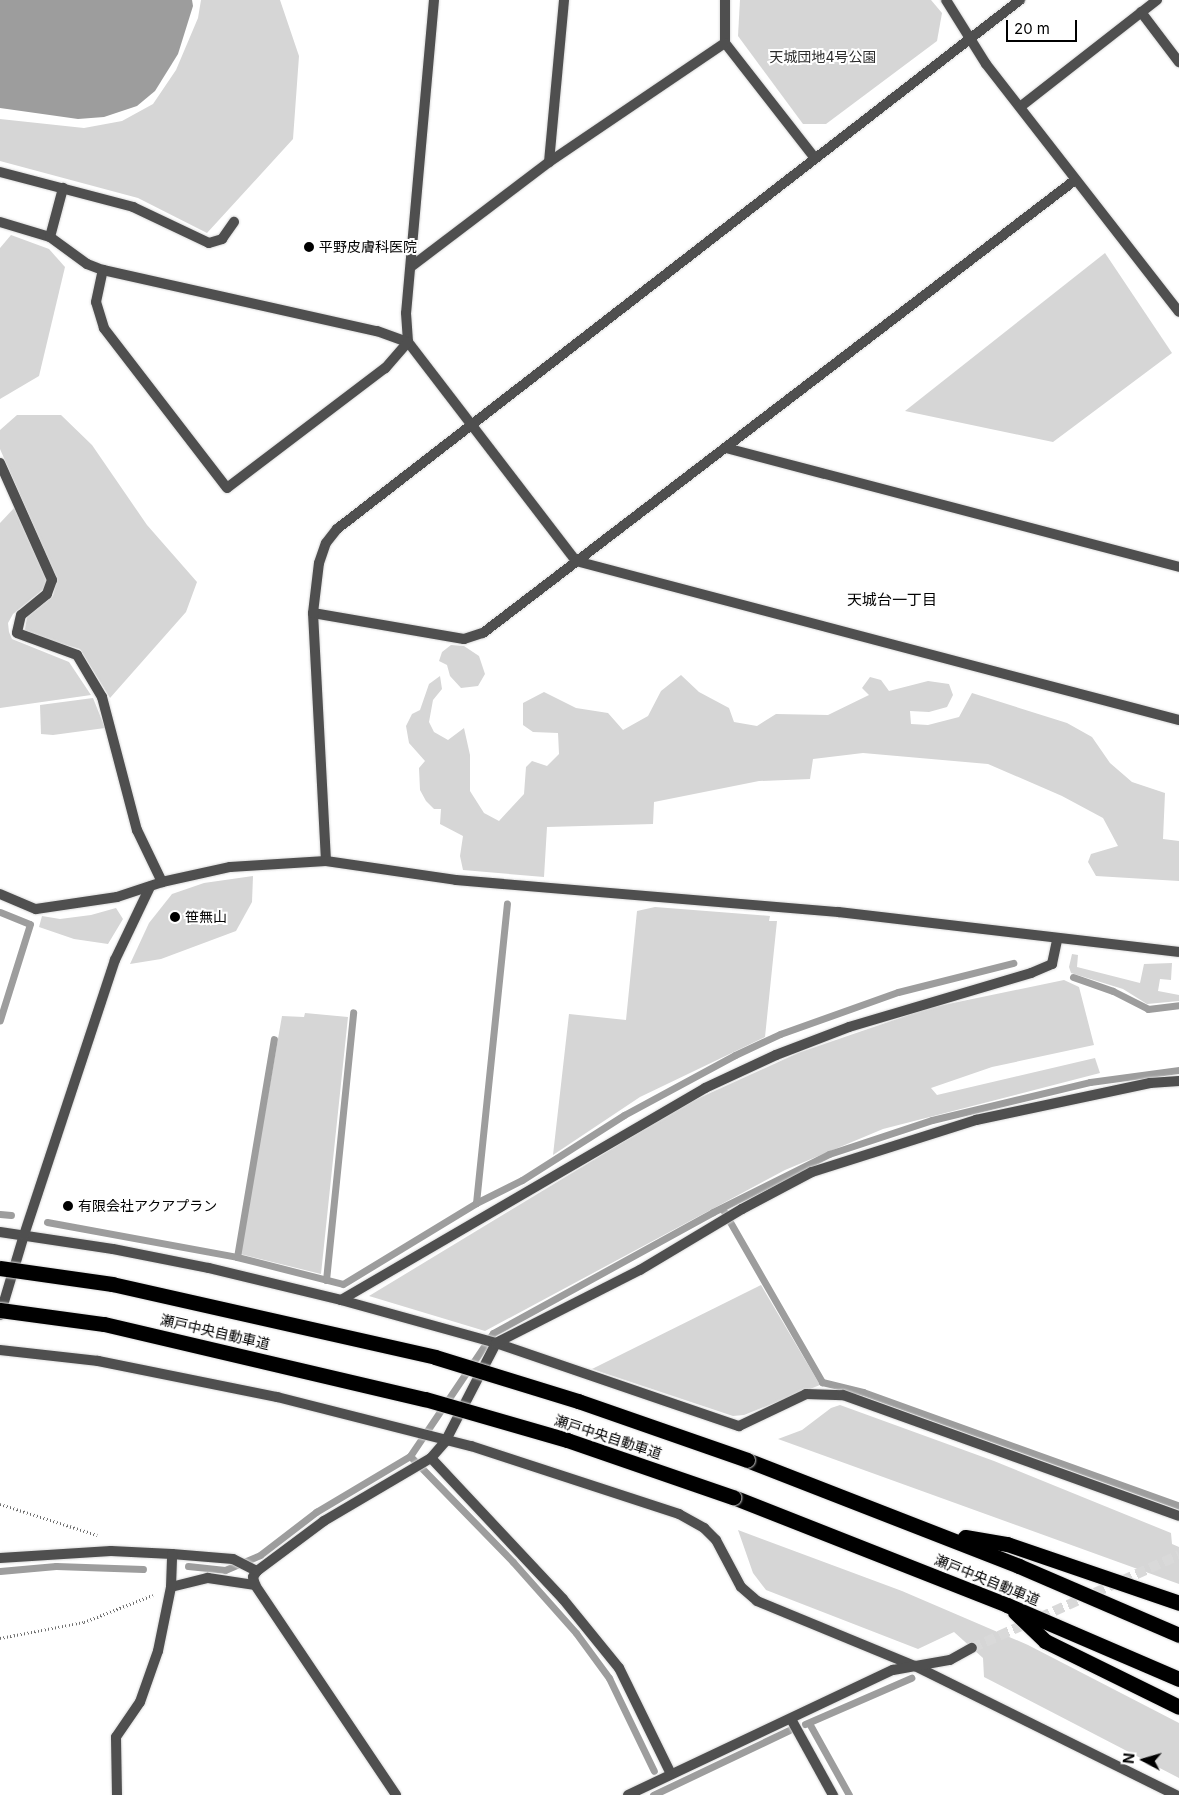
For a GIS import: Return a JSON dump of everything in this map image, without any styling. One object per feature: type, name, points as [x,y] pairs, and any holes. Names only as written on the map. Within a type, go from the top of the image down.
[{"type":"highway","name":"瀬戸中央自動車道","points":[[0,1268],[112,1284],[435,1357],[578,1401],[747,1460],[936,1533],[1179,1634]]},
{"type":"highway","name":"瀬戸中央自動車道","points":[[0,1310],[104,1324],[425,1399],[567,1440],[733,1497],[1007,1605],[1179,1679]]},
{"type":"highway","points":[[936,1533],[1007,1544],[1179,1603]]},
{"type":"highway","points":[[1007,1605],[1046,1641],[1179,1707]]},
{"type":"street","points":[[103,270],[96,302],[104,328],[227,488],[385,368],[408,342],[406,313],[412,266],[434,0]]},
{"type":"street","points":[[549,162],[564,0]]},
{"type":"street","points":[[726,0],[725,43],[815,158]]},
{"type":"street","points":[[946,0],[973,38],[986,64],[1179,312]]},
{"type":"street","points":[[326,861],[313,613],[319,563],[326,543],[337,530],[470,425],[1020,0]]},
{"type":"street","points":[[1020,107],[1157,0]]},
{"type":"street","points":[[1141,12],[1179,62]]},
{"type":"street","points":[[412,266],[549,162],[725,43]]},
{"type":"street","points":[[0,172],[133,207],[209,243],[222,239],[234,222]]},
{"type":"street","points":[[313,613],[464,639],[474,637],[726,448],[1075,180]]},
{"type":"street","points":[[50,237],[63,188]]},
{"type":"street","points":[[0,222],[50,237],[87,264],[103,270],[377,330],[408,342],[576,562],[1179,720]]},
{"type":"street","points":[[726,448],[1179,567]]},
{"type":"street","points":[[0,463],[52,580],[47,594],[21,615],[18,633],[77,655],[102,696],[137,830],[162,882]]},
{"type":"street","points":[[0,894],[36,909],[117,897],[162,882],[230,867],[326,861],[456,880],[839,912],[1057,940],[1179,952]]},
{"type":"street","points":[[0,1316],[24,1235],[115,960],[150,887]]},
{"type":"street","points":[[341,1300],[705,1088],[776,1055],[849,1027],[1031,973],[1052,964],[1057,940]]},
{"type":"street","points":[[253,1569],[324,1521],[416,1470],[428,1461],[445,1442],[491,1341],[640,1270],[728,1217],[812,1172],[917,1136],[1060,1101],[1179,1081]]},
{"type":"street","points":[[0,1232],[199,1266],[341,1300],[491,1341],[739,1426],[806,1394],[843,1395],[1179,1516]]},
{"type":"street","points":[[0,1350],[98,1362],[277,1397],[413,1430],[445,1442],[471,1446],[680,1514],[704,1528],[716,1540],[741,1587],[757,1601],[915,1666],[1176,1795]]},
{"type":"street","points":[[428,1461],[563,1599],[619,1668],[671,1774]]},
{"type":"street","points":[[0,1558],[111,1551],[233,1559],[253,1569]]},
{"type":"street","points":[[117,1795],[116,1738],[140,1702],[158,1651],[171,1587],[172,1554]]},
{"type":"street","points":[[253,1569],[255,1585],[396,1795]]},
{"type":"street","points":[[171,1587],[208,1578],[255,1585]]},
{"type":"street","points":[[628,1795],[893,1670],[950,1660],[972,1648]]},
{"type":"street","points":[[791,1719],[833,1795]]},
{"type":"path","points":[[0,1504],[94,1532],[107,1542],[111,1551]]},
{"type":"path","points":[[0,1638],[84,1622],[171,1587]]},
{"type":"green space","points":[[201,0],[280,0],[299,56],[293,139],[207,233],[138,198],[0,161],[0,119],[84,128],[122,121],[153,104],[176,70],[198,18]]},
{"type":"green space","name":"天城団地4号公園","points":[[740,0],[931,0],[942,13],[937,41],[826,124],[803,124],[738,36]]},
{"type":"green space","points":[[11,235],[49,249],[65,267],[39,376],[0,399],[0,248]]},
{"type":"green space","points":[[1105,253],[1172,353],[1053,442],[905,411]]},
{"type":"green space","points":[[17,415],[61,415],[92,445],[147,525],[197,582],[186,612],[110,698],[80,649],[27,634],[25,629],[27,617],[53,596],[57,579],[0,449],[0,430]]},
{"type":"green space","points":[[15,507],[46,578],[46,587],[13,614],[8,623],[9,632],[12,639],[69,662],[91,695],[0,708],[0,523]]},
{"type":"green space","points":[[451,645],[464,646],[479,656],[485,674],[478,686],[461,688],[450,676],[447,665],[439,661],[442,652]]},
{"type":"green space","points":[[681,675],[699,692],[729,708],[734,722],[757,726],[776,714],[828,715],[869,695],[862,688],[870,677],[881,680],[889,691],[928,681],[949,684],[953,695],[947,707],[929,712],[910,711],[911,724],[928,725],[959,717],[972,693],[1067,723],[1092,737],[1110,763],[1132,782],[1165,793],[1163,839],[1179,841],[1179,881],[1096,876],[1088,862],[1091,854],[1118,846],[1103,818],[1062,796],[988,764],[863,753],[813,759],[810,779],[759,781],[654,802],[653,824],[547,827],[544,877],[463,870],[460,856],[463,836],[440,824],[441,809],[434,809],[426,801],[420,790],[419,768],[425,761],[409,743],[406,726],[412,714],[420,710],[429,684],[440,676],[442,689],[433,700],[429,722],[434,732],[448,740],[464,728],[470,755],[470,791],[484,813],[499,821],[524,794],[526,767],[532,761],[547,766],[559,754],[558,733],[533,732],[523,725],[523,703],[544,692],[576,708],[608,713],[623,730],[648,716],[661,691]]},
{"type":"green space","points":[[93,698],[105,728],[53,735],[41,734],[40,705]]},
{"type":"green space","points":[[253,876],[252,902],[236,931],[161,959],[130,964],[149,923],[172,894],[204,883]]},
{"type":"green space","points":[[655,907],[770,916],[769,921],[777,921],[765,1037],[640,1097],[553,1155],[569,1014],[626,1020],[637,911]]},
{"type":"green space","points":[[116,908],[123,919],[108,944],[74,939],[39,927],[42,916],[60,919],[91,915]]},
{"type":"green space","points":[[1072,954],[1078,955],[1077,967],[1140,983],[1144,964],[1172,963],[1171,980],[1160,979],[1158,991],[1179,995],[1179,1001],[1147,1004],[1123,989],[1071,973],[1069,967]]},
{"type":"green space","points":[[1064,980],[1079,987],[1094,1045],[992,1067],[931,1088],[937,1095],[1095,1058],[1100,1073],[883,1129],[785,1170],[485,1331],[369,1296],[686,1104],[798,1053],[929,1008]]},
{"type":"green space","points":[[305,1013],[348,1017],[321,1274],[240,1254],[282,1016],[304,1017]]},
{"type":"green space","points":[[761,1285],[820,1385],[744,1415],[733,1416],[592,1369]]},
{"type":"green space","points":[[840,1405],[994,1461],[1171,1533],[1172,1544],[1179,1547],[1179,1584],[778,1439],[802,1430],[831,1408]]},
{"type":"green space","points":[[738,1530],[902,1591],[1028,1645],[1179,1723],[1179,1778],[984,1677],[983,1658],[954,1632],[918,1649],[766,1590],[753,1573]]},
{"type":"shaded area","points":[[0,0],[192,0],[193,6],[178,54],[155,91],[137,106],[104,117],[78,119],[0,108]]},
{"type":"waterway","points":[[476,1203],[507,904]]},
{"type":"waterway","points":[[0,912],[30,924],[0,1020]]},
{"type":"waterway","points":[[47,1222],[237,1257],[343,1284],[476,1203],[522,1180],[624,1115],[735,1055],[780,1034],[898,992],[1013,963]]},
{"type":"waterway","points":[[1073,977],[1113,991],[1148,1009],[1179,1005]]},
{"type":"waterway","points":[[326,1280],[353,1012]]},
{"type":"waterway","points":[[237,1257],[274,1039]]},
{"type":"waterway","points":[[188,1566],[225,1570],[260,1555],[316,1512],[410,1456],[493,1333],[713,1212],[829,1154],[932,1120],[1090,1082],[1179,1070]]},
{"type":"waterway","points":[[722,1208],[822,1382],[863,1392],[1179,1506]]},
{"type":"waterway","points":[[0,1214],[11,1215]]},
{"type":"waterway","points":[[410,1456],[513,1562],[576,1633],[609,1678],[654,1771]]},
{"type":"waterway","points":[[0,1571],[56,1566],[143,1569]]},
{"type":"waterway","points":[[805,1724],[911,1678]]},
{"type":"waterway","points":[[809,1723],[849,1795]]},
{"type":"waterway","points":[[653,1795],[789,1730]]},
{"type":"tunnel","points":[[972,1648],[1179,1555]]},
{"type":"place","name":"平野皮膚科医院","points":[[309,247]]},
{"type":"place","name":"笹無山","points":[[175,917]]},
{"type":"place","name":"有限会社アクアプラン","points":[[68,1206]]},
{"type":"district","name":"天城台一丁目","points":[[892,600]]}]
